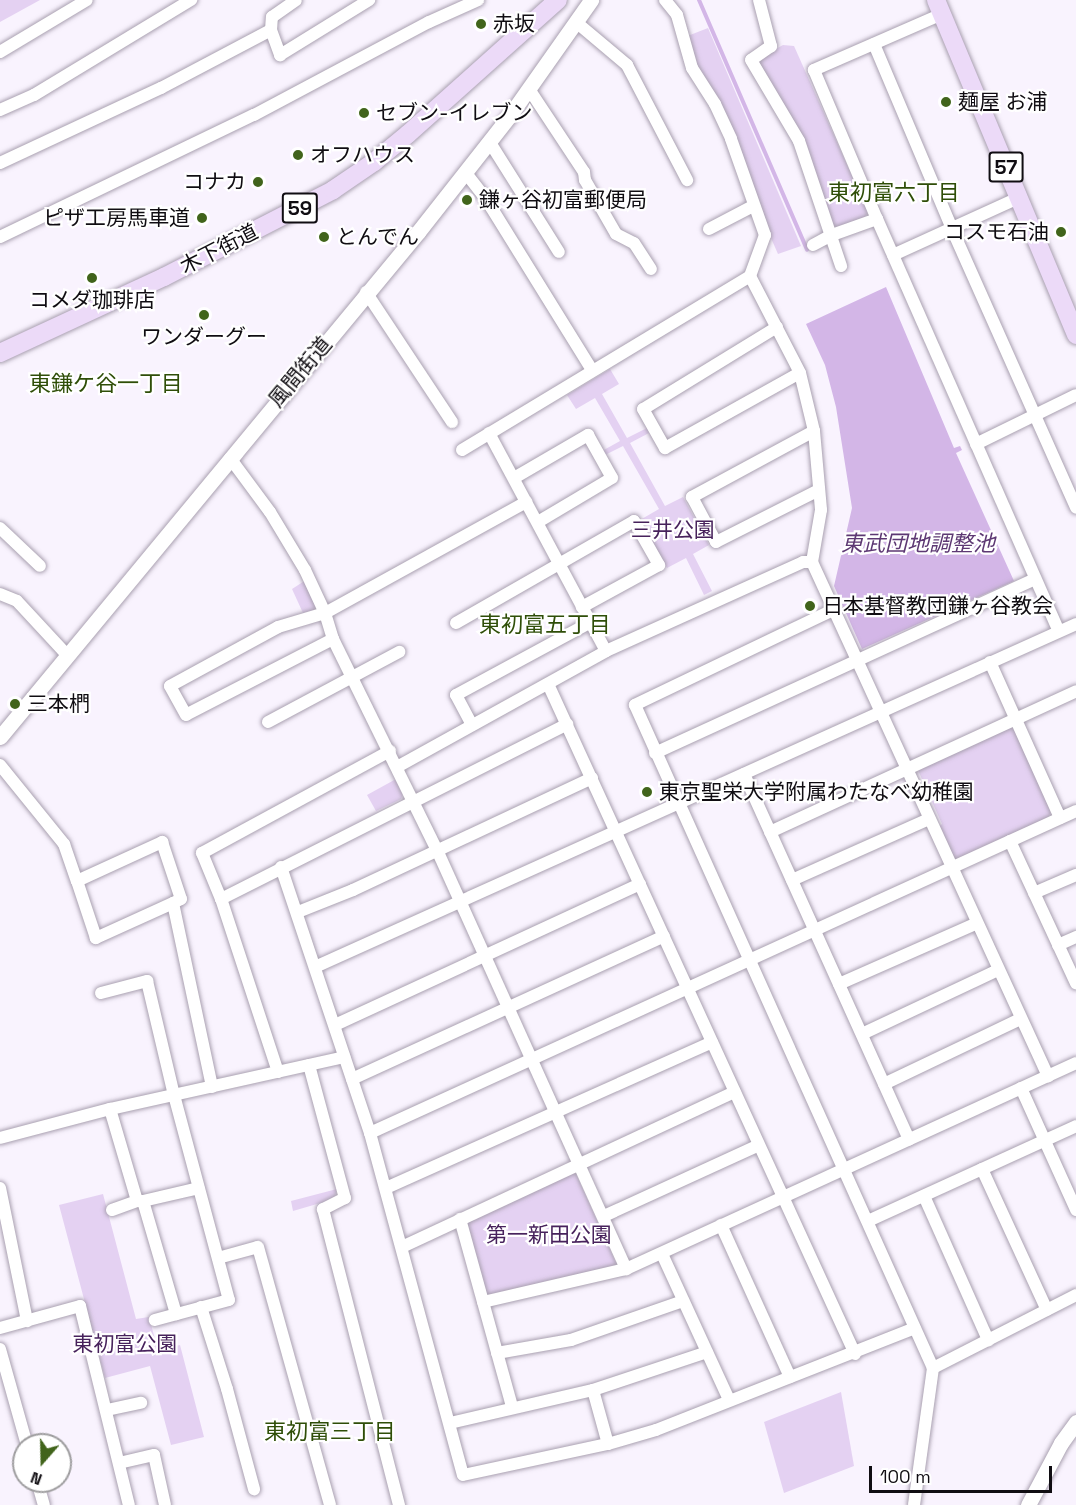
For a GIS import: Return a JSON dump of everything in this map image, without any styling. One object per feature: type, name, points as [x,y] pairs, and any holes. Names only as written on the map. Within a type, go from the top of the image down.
[{"type":"main road","name":"木下街道","points":[[0,353],[181,268],[333,190],[374,162],[408,134],[558,0]]},
{"type":"main road","name":"57","points":[[939,7],[1076,335]]},
{"type":"street","points":[[0,52],[87,0]]},
{"type":"street","points":[[0,110],[34,95],[191,0]]},
{"type":"street","points":[[296,0],[272,16],[271,30],[280,55],[369,0]]},
{"type":"street","points":[[0,237],[254,115],[429,22],[478,0]]},
{"type":"street","name":"風間街道","points":[[0,737],[465,172],[529,89],[591,0]]},
{"type":"street","points":[[462,450],[750,276],[765,235],[731,139],[715,104],[692,68],[677,15],[665,0]]},
{"type":"street","points":[[759,0],[771,46],[751,60],[799,141],[841,266]]},
{"type":"street","points":[[939,7],[874,44],[814,70],[877,219],[1059,631]]},
{"type":"street","points":[[576,22],[627,65],[687,180]]},
{"type":"street","points":[[0,163],[161,88],[271,30]]},
{"type":"street","points":[[874,44],[952,229],[1076,508]]},
{"type":"street","points":[[529,89],[584,172],[585,180],[616,234],[634,243],[651,269]]},
{"type":"street","points":[[489,141],[559,252]]},
{"type":"street","points":[[465,172],[486,199],[592,370]]},
{"type":"street","points":[[893,255],[1018,198]]},
{"type":"street","points":[[708,229],[753,206]]},
{"type":"street","points":[[813,245],[832,235],[877,219]]},
{"type":"street","points":[[750,276],[800,372],[814,431],[821,510],[812,562],[1048,1076]]},
{"type":"street","points":[[366,292],[452,422]]},
{"type":"street","points":[[777,327],[643,410],[665,448],[800,372]]},
{"type":"street","points":[[976,444],[1076,395]]},
{"type":"street","points":[[814,431],[692,497],[716,542],[819,490]]},
{"type":"street","points":[[489,433],[606,651]]},
{"type":"street","points":[[514,477],[588,435],[612,478],[538,522]]},
{"type":"street","points":[[230,458],[270,512],[299,560],[325,613],[333,639],[437,850],[626,1269]]},
{"type":"street","points":[[333,639],[186,715],[170,686],[278,627],[325,613],[526,502]]},
{"type":"street","points":[[456,623],[634,521],[659,565],[582,607]]},
{"type":"street","points":[[0,528],[40,566]]},
{"type":"street","points":[[397,767],[606,651],[803,562],[812,562]]},
{"type":"street","points":[[655,753],[1035,579]]},
{"type":"street","points":[[0,594],[17,601],[68,656]]},
{"type":"street","points":[[835,609],[634,705],[933,1368],[914,1505]]},
{"type":"street","points":[[472,725],[456,695],[591,622]]},
{"type":"street","points":[[315,967],[1076,624]]},
{"type":"street","points":[[268,722],[399,652]]},
{"type":"street","points":[[990,662],[1060,818]]},
{"type":"street","points":[[548,684],[855,1354]]},
{"type":"street","points":[[770,832],[1076,690]]},
{"type":"street","points":[[221,898],[567,724]]},
{"type":"street","points":[[278,1072],[221,898],[202,853],[390,751]]},
{"type":"street","points":[[0,765],[64,844],[96,938],[181,899],[162,842],[77,881]]},
{"type":"street","points":[[744,774],[909,1139]]},
{"type":"street","points":[[298,912],[592,778]]},
{"type":"street","points":[[370,1133],[1076,811]]},
{"type":"street","points":[[792,880],[929,819]]},
{"type":"street","points":[[1010,841],[1076,983]]},
{"type":"street","points":[[281,867],[298,912],[370,1133],[463,1475],[608,1444],[656,1430],[729,1400],[855,1354],[915,1328]]},
{"type":"street","points":[[1034,893],[1076,875]]},
{"type":"street","points":[[335,1025],[640,884]]},
{"type":"street","points":[[173,903],[212,1087]]},
{"type":"street","points":[[839,984],[977,923]]},
{"type":"street","points":[[352,1079],[664,936]]},
{"type":"street","points":[[1058,945],[1076,937]]},
{"type":"street","points":[[862,1034],[998,970]]},
{"type":"street","points":[[101,993],[147,981],[174,1095],[229,1300],[155,1320]]},
{"type":"street","points":[[884,1084],[1020,1019]]},
{"type":"street","points":[[386,1188],[712,1041]]},
{"type":"street","points":[[0,1137],[110,1109],[344,1057]]},
{"type":"street","points":[[483,1302],[626,1269],[845,1171],[909,1139],[1076,1063]]},
{"type":"street","points":[[309,1065],[345,1198],[323,1209],[399,1505]]},
{"type":"street","points":[[1021,1088],[1074,1202]]},
{"type":"street","points":[[402,1247],[577,1163],[627,1144],[735,1092]]},
{"type":"street","points":[[110,1109],[177,1314]]},
{"type":"street","points":[[868,1221],[1076,1126]]},
{"type":"street","points":[[604,1216],[759,1145]]},
{"type":"street","points":[[982,1169],[1047,1310]]},
{"type":"street","points":[[0,1188],[27,1321]]},
{"type":"street","points":[[112,1210],[140,1201],[199,1188]]},
{"type":"street","points":[[924,1196],[988,1340]]},
{"type":"street","points":[[460,1219],[512,1407]]},
{"type":"street","points":[[721,1225],[790,1377]]},
{"type":"street","points":[[218,1258],[258,1247],[330,1505]]},
{"type":"street","points":[[662,1254],[729,1400]]},
{"type":"street","points":[[933,1368],[1076,1294]]},
{"type":"street","points":[[497,1353],[571,1340],[683,1301]]},
{"type":"street","points":[[0,1328],[80,1306],[129,1505]]},
{"type":"street","points":[[201,1307],[227,1389],[254,1489]]},
{"type":"street","points":[[0,1349],[24,1433]]},
{"type":"street","points":[[450,1423],[593,1390],[707,1352]]},
{"type":"street","points":[[593,1390],[608,1444]]},
{"type":"street","points":[[106,1410],[141,1403]]},
{"type":"street","points":[[1028,1505],[1071,1435],[1076,1422]]},
{"type":"street","points":[[119,1463],[154,1455],[165,1505]]},
{"type":"green space","points":[[0,0],[40,0],[0,22]]},
{"type":"green space","points":[[708,28],[801,246],[778,254],[704,85],[685,37]]},
{"type":"green space","points":[[783,45],[794,46],[868,212],[865,217],[839,228],[833,225],[756,64],[758,59]]},
{"type":"green space","name":"三井公園","points":[[610,369],[619,384],[602,394],[627,438],[647,428],[649,433],[630,443],[665,506],[683,497],[709,545],[693,554],[712,591],[704,595],[686,558],[667,568],[640,520],[659,509],[623,446],[605,455],[602,451],[620,441],[595,398],[576,409],[567,395]]},
{"type":"green space","points":[[306,580],[316,606],[314,610],[303,613],[292,589]]},
{"type":"green space","points":[[1009,727],[1015,730],[1050,807],[1050,814],[1045,822],[957,860],[952,858],[939,826],[942,824],[917,768]]},
{"type":"green space","points":[[396,779],[403,794],[401,799],[376,811],[367,795]]},
{"type":"green space","name":"第一新田公園","points":[[569,1173],[576,1174],[616,1263],[615,1267],[487,1296],[466,1225],[467,1220]]},
{"type":"green space","points":[[337,1189],[334,1199],[293,1211],[291,1201]]},
{"type":"green space","name":"東初富公園","points":[[103,1194],[136,1319],[149,1317],[158,1350],[180,1345],[204,1437],[171,1445],[150,1366],[105,1378],[59,1205]]},
{"type":"green space","points":[[841,1392],[854,1466],[784,1493],[764,1422]]},
{"type":"water","name":"東武団地調整池","points":[[886,287],[954,448],[960,446],[962,450],[956,453],[1014,581],[862,649],[834,586],[852,508],[836,407],[825,365],[806,324]]},
{"type":"waterway","points":[[699,0],[807,250]]},
{"type":"place","name":"赤坂","points":[[481,24]]},
{"type":"place","name":"麺屋 お浦","points":[[946,102]]},
{"type":"place","name":"セブン-イレブン","points":[[364,113]]},
{"type":"place","name":"オフハウス","points":[[298,155]]},
{"type":"place","name":"コナカ","points":[[258,182]]},
{"type":"place","name":"鎌ヶ谷初富郵便局","points":[[467,200]]},
{"type":"place","name":"ピザ工房馬車道","points":[[202,218]]},
{"type":"place","name":"コスモ石油","points":[[1061,232]]},
{"type":"place","name":"とんでん","points":[[324,237]]},
{"type":"place","name":"コメダ珈琲店","points":[[92,278]]},
{"type":"place","name":"ワンダーグー","points":[[204,315]]},
{"type":"place","name":"日本基督教団鎌ヶ谷教会","points":[[810,606]]},
{"type":"place","name":"三本椚","points":[[15,704]]},
{"type":"place","name":"東京聖栄大学附属わたなべ幼稚園","points":[[647,792]]},
{"type":"district","name":"東初富六丁目","points":[[894,193]]},
{"type":"district","name":"東鎌ケ谷一丁目","points":[[106,384]]},
{"type":"district","name":"東初富五丁目","points":[[545,625]]},
{"type":"district","name":"東初富三丁目","points":[[330,1432]]}]
